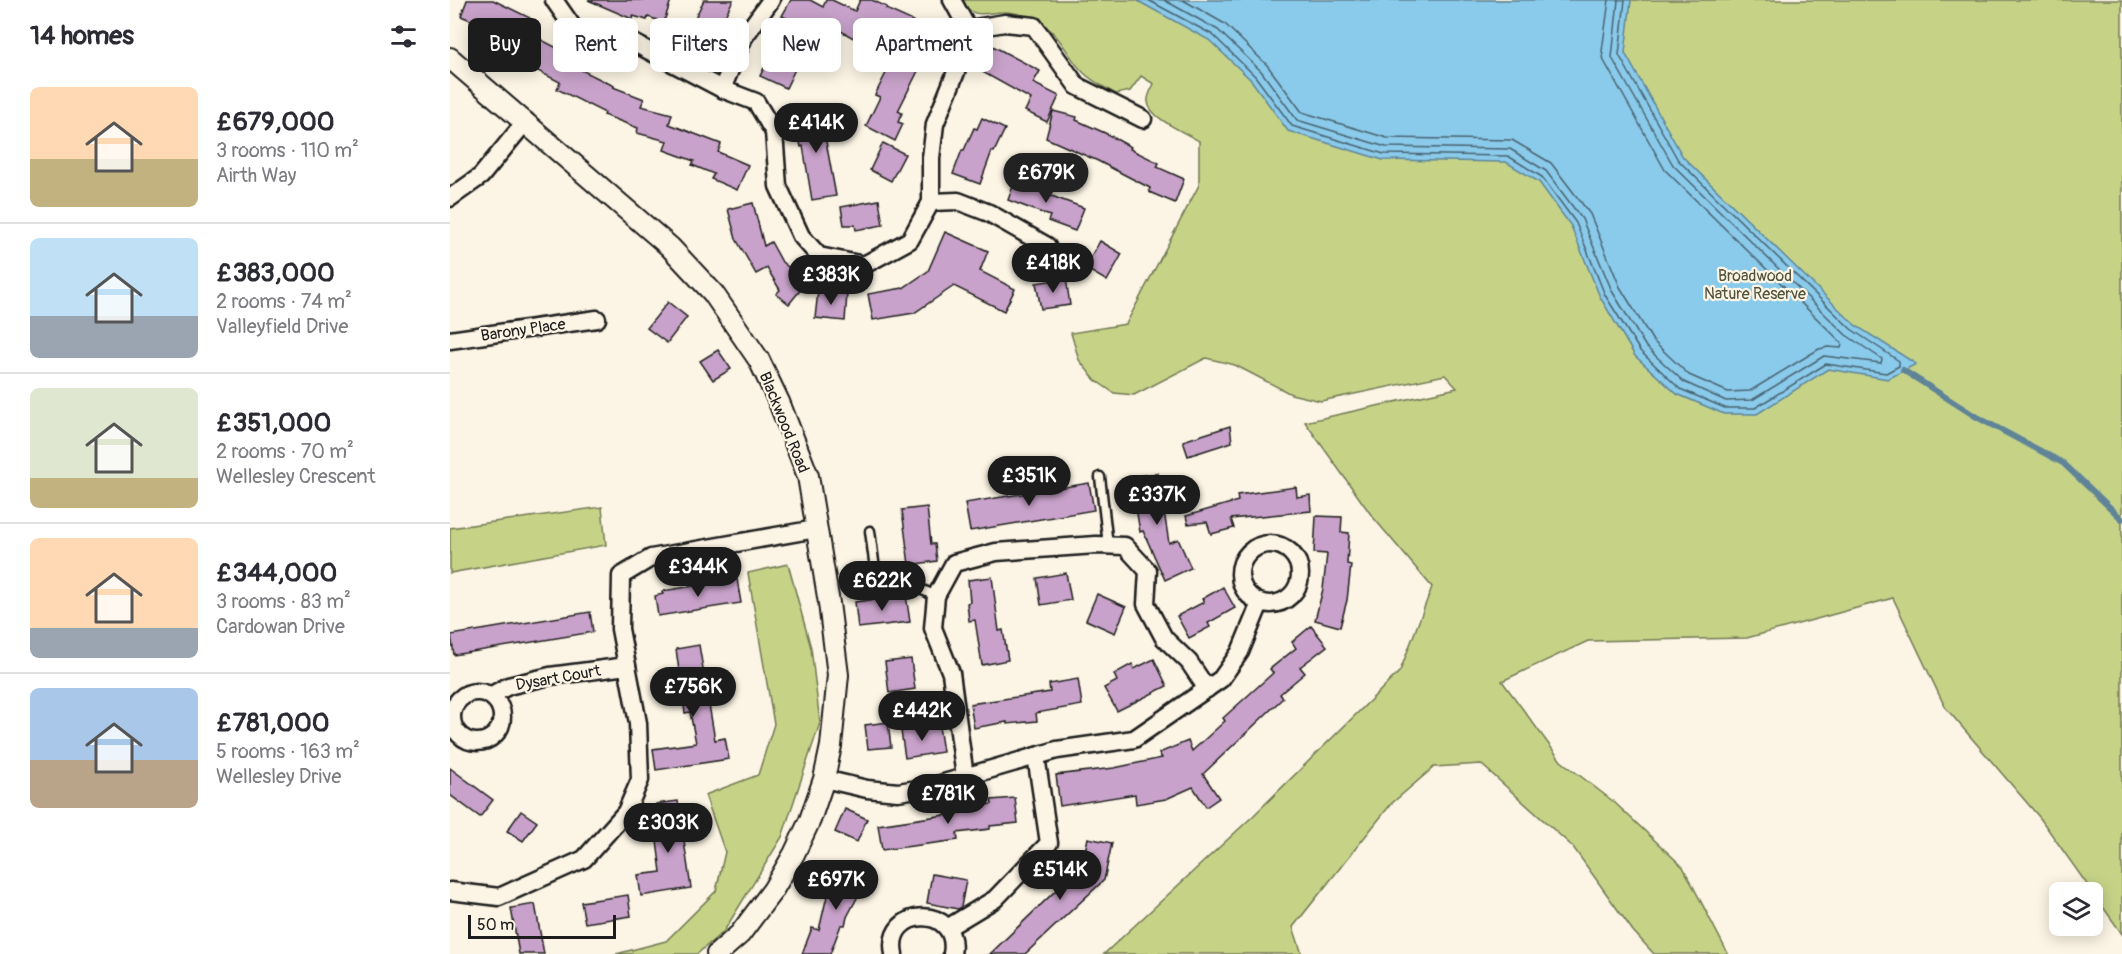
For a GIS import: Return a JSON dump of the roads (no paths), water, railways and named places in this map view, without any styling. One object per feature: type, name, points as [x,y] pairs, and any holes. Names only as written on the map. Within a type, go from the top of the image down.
[{"type":"street","points":[[554,0],[579,36],[632,42],[722,89],[756,102],[774,132],[778,186],[801,236],[819,256],[864,265],[910,240],[931,202],[931,158],[935,124],[956,72]]},
{"type":"street","points":[[722,89],[744,37],[771,0]]},
{"type":"street","points":[[952,0],[962,18]]},
{"type":"street","points":[[993,25],[1005,23],[1034,26],[1077,86],[1143,119]]},
{"type":"street","name":"Blackwood Road","points":[[450,58],[670,247],[713,293],[759,360],[779,402],[808,476],[829,603],[838,675],[831,746],[824,779],[810,820],[794,854],[773,890],[740,934],[717,954]]},
{"type":"street","points":[[450,198],[481,176],[526,121]]},
{"type":"street","points":[[931,202],[958,201],[989,213],[1047,246]]},
{"type":"street","name":"Barony Place","points":[[450,340],[597,319]]},
{"type":"street","points":[[450,891],[499,897],[585,859],[626,812],[640,780],[638,723],[620,629],[621,576],[651,558],[816,530]]},
{"type":"street","points":[[965,777],[951,673],[933,628],[936,597],[954,563],[996,552],[1125,546],[1148,571],[1146,604],[1164,638],[1189,662],[1207,690]]},
{"type":"street","points":[[824,779],[867,789],[898,792],[930,787],[1057,750],[1134,739],[1221,679],[1240,652],[1260,603]]},
{"type":"street","name":"Dysart Court","points":[[492,695],[508,686],[550,676],[627,666]]},
{"type":"street","points":[[947,928],[995,899],[1049,843],[1036,756]]},
{"type":"street","points":[[894,954],[894,939],[898,930],[912,918],[931,918],[947,928],[952,938],[952,954]]},
{"type":"lane","points":[[1100,477],[1108,545]]},
{"type":"lane","points":[[870,531],[875,569],[936,597]]},
{"type":"water","points":[[1136,0],[1631,0],[1625,53],[1683,157],[1855,325],[1916,364],[1888,379],[1828,369],[1757,414],[1724,414],[1677,394],[1635,356],[1600,297],[1571,226],[1539,182],[1506,162],[1383,160],[1288,131],[1251,80],[1209,40]]},
{"type":"waterway","points":[[1903,370],[1975,416],[2063,463],[2122,519]]},
{"type":"park label","name":"Broadwood Nature Reserve","points":[[1755,284]]}]
